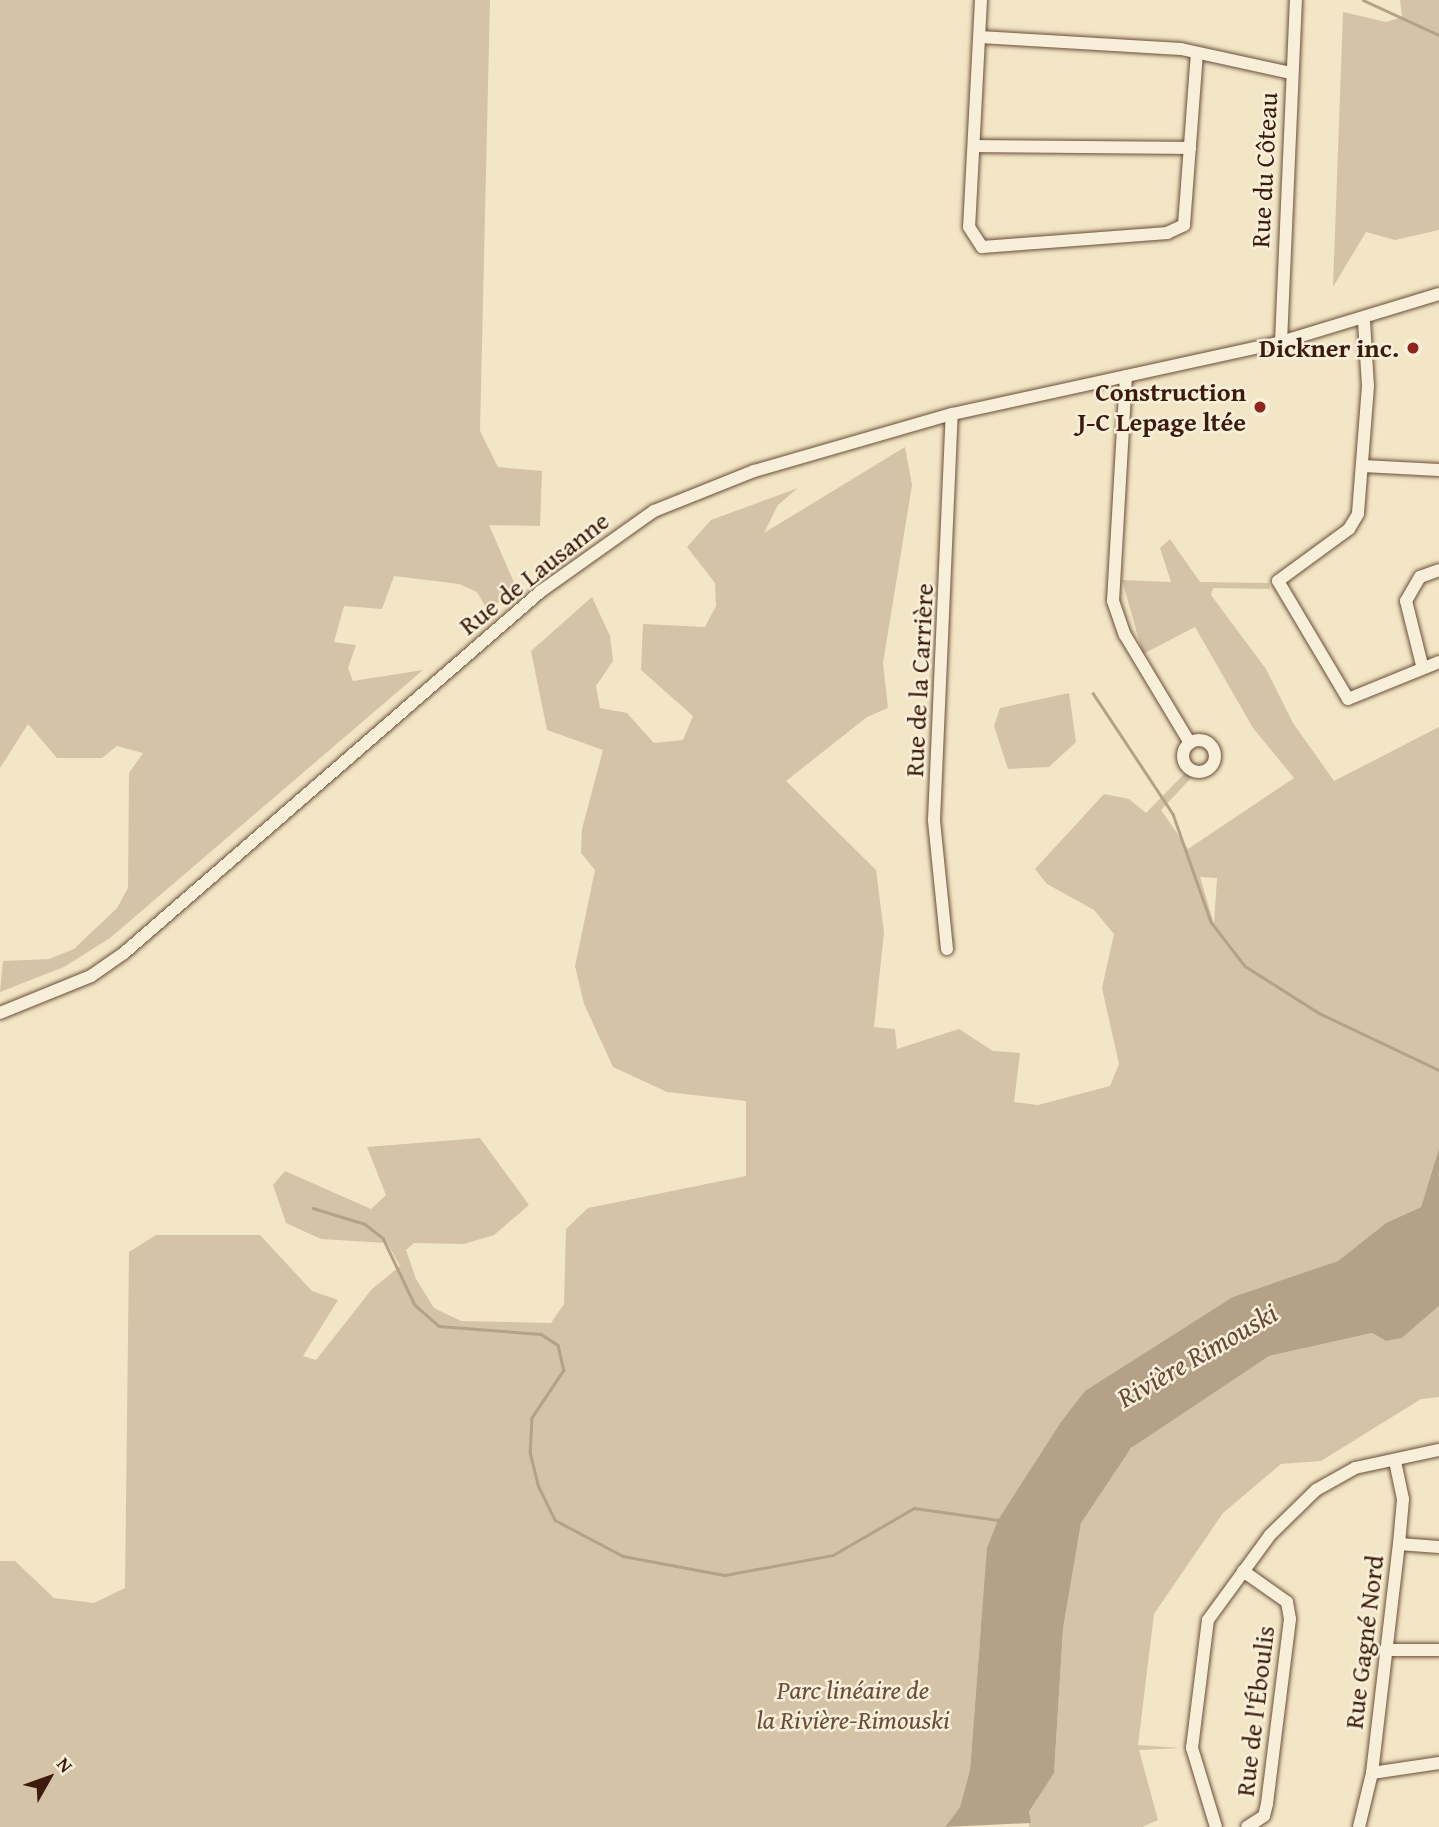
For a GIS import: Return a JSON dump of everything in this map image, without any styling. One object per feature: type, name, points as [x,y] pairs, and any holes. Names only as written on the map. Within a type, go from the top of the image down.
[{"type":"street","points":[[981,0],[971,238],[996,250],[1177,230],[1186,219],[1196,52]]},
{"type":"street","name":"Rue du Côteau","points":[[1281,342],[1296,0]]},
{"type":"street","points":[[980,37],[1196,52],[1291,73]]},
{"type":"street","points":[[974,146],[1189,148]]},
{"type":"street","name":"Rue de Lausanne","points":[[0,1013],[91,975],[124,953],[595,548],[708,487],[952,414],[1281,342],[1364,321],[1439,295]]},
{"type":"street","points":[[1364,321],[1363,466],[1358,514],[1349,529],[1287,569],[1280,588],[1348,699],[1422,665],[1439,662]]},
{"type":"street","points":[[1126,376],[1113,601],[1125,635],[1190,743]]},
{"type":"street","name":"Rue de la Carrière","points":[[947,948],[934,820],[952,414]]},
{"type":"street","points":[[1363,466],[1439,470]]},
{"type":"street","points":[[1422,665],[1406,601],[1420,577],[1439,570]]},
{"type":"street","points":[[1216,1827],[1192,1748],[1202,1645],[1208,1620],[1243,1571],[1316,1490],[1355,1468],[1439,1450]]},
{"type":"street","name":"Rue Gagné Nord","points":[[1359,1827],[1372,1773],[1399,1544],[1403,1499],[1395,1461]]},
{"type":"street","points":[[1399,1544],[1439,1547]]},
{"type":"street","name":"Rue de l'Éboulis","points":[[1243,1571],[1287,1602],[1290,1619],[1268,1804],[1264,1816],[1247,1827]]},
{"type":"street","points":[[1385,1650],[1439,1650]]},
{"type":"street","points":[[1372,1773],[1439,1763]]},
{"type":"green space","points":[[0,0],[490,0],[480,431],[498,467],[542,471],[540,526],[489,525],[516,587],[488,611],[477,592],[459,584],[394,576],[382,609],[344,606],[334,642],[356,645],[348,668],[353,681],[423,670],[110,938],[64,967],[0,992],[3,961],[49,959],[74,949],[117,908],[128,888],[129,773],[143,753],[117,746],[102,758],[57,758],[28,724],[0,768]]},
{"type":"green space","points":[[1400,0],[1439,0],[1439,230],[1395,240],[1366,232],[1333,287],[1343,12],[1386,22],[1402,17]]},
{"type":"green space","name":"Parc linéaire de la Rivière-Rimouski","points":[[905,447],[912,485],[883,663],[888,708],[867,717],[786,781],[876,870],[884,933],[874,1027],[895,1029],[897,1049],[959,1029],[993,1051],[1020,1053],[1014,1102],[1038,1105],[1110,1086],[1119,1064],[1102,988],[1114,934],[1094,910],[1047,884],[1035,869],[1104,794],[1129,799],[1146,813],[1185,773],[1192,777],[1161,810],[1188,849],[1294,778],[1253,728],[1195,627],[1143,654],[1122,580],[1171,582],[1160,548],[1170,539],[1200,582],[1269,583],[1270,589],[1213,588],[1211,595],[1266,669],[1293,723],[1334,781],[1439,727],[1439,1151],[1421,1207],[1386,1223],[1338,1261],[1258,1290],[981,1628],[970,1770],[960,1807],[945,1827],[0,1827],[0,1561],[15,1561],[54,1598],[94,1603],[125,1588],[129,1252],[156,1235],[260,1235],[312,1291],[338,1300],[303,1356],[316,1360],[372,1289],[400,1266],[387,1243],[321,1239],[286,1223],[273,1185],[285,1171],[371,1209],[386,1195],[367,1147],[480,1138],[529,1205],[494,1235],[464,1244],[414,1243],[406,1250],[416,1279],[434,1308],[461,1321],[551,1323],[564,1304],[566,1229],[588,1208],[746,1176],[746,1101],[667,1092],[613,1067],[584,1004],[575,966],[595,870],[581,853],[582,829],[603,750],[547,730],[531,651],[592,597],[610,636],[613,661],[596,686],[600,708],[627,713],[654,743],[683,740],[693,716],[641,670],[643,624],[705,627],[716,606],[715,583],[687,547],[711,520],[798,488],[778,505],[764,533]],"holes":[[[1200,877],[1217,878],[1214,924]]]},
{"type":"green space","points":[[1069,693],[1076,742],[1049,767],[1008,769],[994,726],[1000,708]]},
{"type":"green space","points":[[1439,1306],[1439,1397],[1421,1399],[1321,1461],[1281,1464],[1223,1513],[1154,1614],[1138,1745],[1181,1748],[1139,1750],[1158,1820],[1142,1827],[1029,1827],[1029,1813],[1054,1772],[1063,1629],[1081,1523],[1111,1471],[1139,1440],[1269,1356],[1372,1333],[1386,1341],[1402,1338]]},
{"type":"water","name":"Rivière Rimouski","points":[[1439,1149],[1439,1306],[1402,1338],[1386,1341],[1372,1333],[1269,1356],[1131,1448],[1081,1523],[1063,1629],[1054,1773],[1029,1812],[1031,1823],[945,1827],[960,1807],[970,1770],[987,1548],[998,1520],[1061,1422],[1085,1391],[1233,1297],[1338,1261],[1386,1223],[1421,1207]]},
{"type":"waterway","points":[[1363,0],[1439,35]]},
{"type":"waterway","points":[[1093,693],[1173,814],[1211,922],[1245,966],[1319,1013],[1439,1070]]},
{"type":"waterway","points":[[313,1208],[365,1224],[383,1238],[415,1305],[439,1326],[541,1334],[558,1345],[564,1370],[532,1418],[530,1452],[539,1487],[555,1520],[623,1556],[725,1575],[833,1555],[914,1508],[998,1520]]},
{"type":"place","name":"Dickner inc.","points":[[1413,348]]},
{"type":"place","name":"Construction J-C Lepage ltée","points":[[1260,407]]}]
